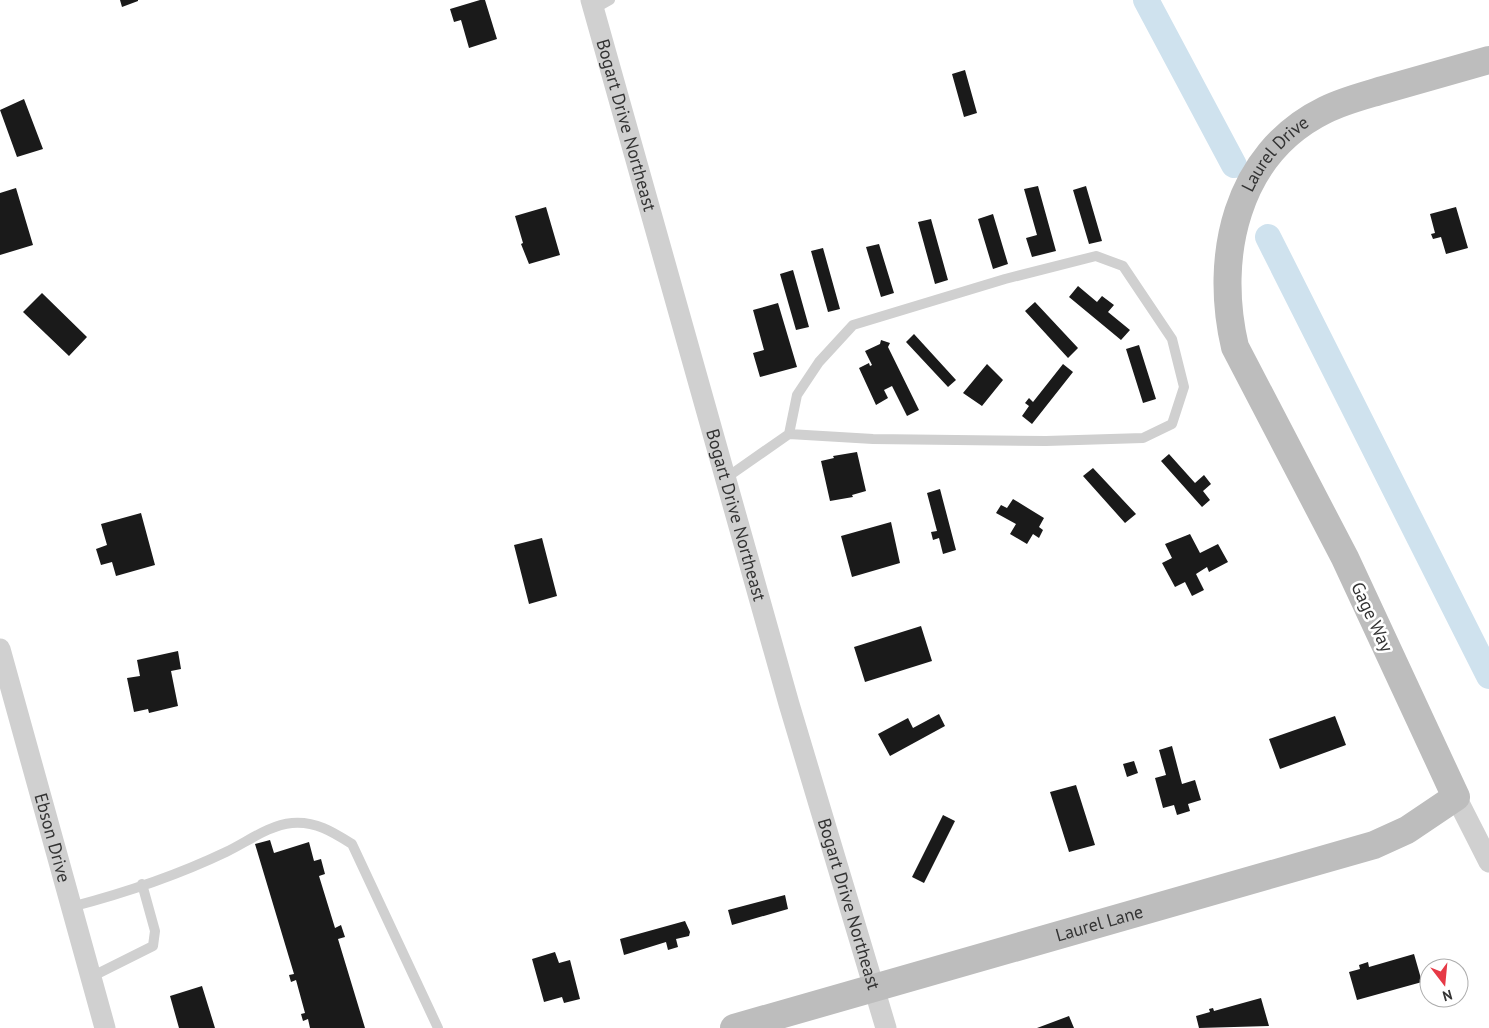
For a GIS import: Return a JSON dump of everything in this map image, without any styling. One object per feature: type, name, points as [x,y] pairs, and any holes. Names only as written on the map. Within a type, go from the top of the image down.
[{"type":"street","name":"Bogart Drive Northeast","points":[[598,3],[726,478],[792,713],[886,1028]]},
{"type":"street","name":"Laurel Drive","points":[[1248,375],[1234,347],[1229,322],[1226,293],[1227,264],[1231,235],[1240,204],[1254,176],[1271,153],[1297,128],[1324,110],[1348,101],[1489,60]]},
{"type":"street","name":"Gage Way","points":[[1248,375],[1345,558],[1456,797],[1489,862]]},
{"type":"street","name":"Ebson Drive","points":[[1,658],[105,1028]]},
{"type":"street","name":"Laurel Lane","points":[[734,1028],[1374,845],[1407,830],[1456,797]]},
{"type":"lane","points":[[726,478],[789,434],[873,439],[1027,440],[1143,438],[1172,424],[1184,387],[1172,339],[1129,274],[1123,266],[1096,256],[1005,279],[853,325],[819,362],[798,395],[789,434]]},
{"type":"lane","points":[[71,907],[109,898],[226,852],[256,835],[292,823],[324,827],[352,844],[438,1028]]},
{"type":"lane","points":[[91,977],[153,946],[155,932],[142,884]]},
{"type":"building","points":[[120,0],[138,0],[138,1],[122,7]]},
{"type":"building","points":[[485,0],[497,39],[469,48],[461,20],[454,22],[450,9]]},
{"type":"building","points":[[965,70],[977,113],[964,117],[952,74]]},
{"type":"building","points":[[24,99],[43,149],[17,157],[0,110]]},
{"type":"building","points":[[1038,186],[1056,251],[1032,257],[1026,238],[1037,235],[1024,189]]},
{"type":"building","points":[[1086,186],[1102,241],[1089,244],[1073,190]]},
{"type":"building","points":[[16,188],[33,245],[0,255],[0,193]]},
{"type":"building","points":[[546,207],[560,255],[529,264],[521,244],[523,243],[515,216]]},
{"type":"building","points":[[1456,207],[1468,248],[1446,254],[1441,237],[1433,239],[1431,234],[1435,233],[1430,214]]},
{"type":"building","points":[[993,214],[1008,264],[993,269],[978,219]]},
{"type":"building","points":[[931,219],[948,280],[935,284],[918,222]]},
{"type":"building","points":[[879,244],[894,293],[881,297],[866,247]]},
{"type":"building","points":[[823,248],[840,309],[828,312],[811,251]]},
{"type":"building","points":[[793,270],[809,327],[796,330],[780,274]]},
{"type":"building","points":[[1078,286],[1097,302],[1102,296],[1114,305],[1108,312],[1130,330],[1121,340],[1069,297]]},
{"type":"building","points":[[42,293],[87,337],[69,356],[23,312]]},
{"type":"building","points":[[1035,302],[1078,348],[1068,358],[1025,311]]},
{"type":"building","points":[[778,303],[797,367],[760,377],[753,353],[764,350],[753,310]]},
{"type":"building","points":[[914,334],[956,380],[948,387],[906,342]]},
{"type":"building","points":[[881,340],[890,343],[888,347],[919,410],[907,416],[892,386],[884,390],[888,398],[876,405],[859,368],[869,363],[870,366],[872,365],[865,351],[880,344]]},
{"type":"building","points":[[1139,345],[1156,399],[1143,403],[1126,349]]},
{"type":"building","points":[[987,364],[1003,380],[982,406],[963,393]]},
{"type":"building","points":[[1063,364],[1073,372],[1032,424],[1022,416],[1029,406],[1025,403],[1029,398],[1033,402]]},
{"type":"building","points":[[857,452],[866,491],[852,495],[853,497],[830,501],[821,461],[834,458],[833,456]]},
{"type":"building","points":[[1169,454],[1195,483],[1204,475],[1211,484],[1203,491],[1210,500],[1202,507],[1161,461]]},
{"type":"building","points":[[1093,468],[1136,514],[1125,523],[1083,476]]},
{"type":"building","points":[[940,489],[956,550],[943,554],[939,538],[933,540],[931,532],[937,531],[927,493]]},
{"type":"building","points":[[1013,499],[1044,518],[1039,527],[1043,530],[1039,538],[1033,534],[1027,544],[1010,534],[1016,524],[996,513],[1001,505],[1007,508]]},
{"type":"building","points":[[141,513],[155,565],[116,576],[112,562],[101,565],[96,549],[107,545],[101,524]]},
{"type":"building","points":[[891,522],[900,563],[852,577],[841,536]]},
{"type":"building","points":[[1190,534],[1200,553],[1218,544],[1228,562],[1209,572],[1207,567],[1196,574],[1204,590],[1192,596],[1185,582],[1175,587],[1162,563],[1172,558],[1165,544]]},
{"type":"building","points":[[542,538],[557,596],[529,604],[514,545]]},
{"type":"building","points":[[921,626],[932,661],[865,682],[854,647]]},
{"type":"building","points":[[178,651],[181,669],[171,671],[178,706],[149,713],[148,709],[134,712],[127,678],[140,676],[137,660]]},
{"type":"building","points":[[939,714],[945,726],[890,756],[878,734],[908,718],[913,728]]},
{"type":"building","points":[[1335,716],[1346,745],[1280,769],[1269,739]]},
{"type":"building","points":[[1172,746],[1182,784],[1195,780],[1201,800],[1188,804],[1190,811],[1177,815],[1174,805],[1163,808],[1155,778],[1166,775],[1159,750]]},
{"type":"building","points":[[1134,761],[1138,773],[1127,777],[1123,764]]},
{"type":"building","points":[[1076,785],[1095,845],[1069,852],[1050,792]]},
{"type":"building","points":[[943,815],[955,821],[924,883],[912,877]]},
{"type":"building","points":[[270,840],[274,853],[309,842],[314,861],[321,859],[325,874],[319,876],[335,928],[341,925],[345,937],[338,939],[365,1028],[310,1028],[308,1019],[303,1021],[301,1014],[305,1013],[296,980],[291,982],[289,975],[294,974],[255,844]]},
{"type":"building","points":[[785,895],[788,909],[732,925],[728,910]]},
{"type":"building","points":[[685,921],[690,932],[689,936],[676,939],[678,947],[668,950],[666,942],[624,955],[620,939]]},
{"type":"building","points":[[555,952],[559,963],[570,960],[580,999],[564,1003],[562,997],[544,1002],[532,959]]},
{"type":"building","points":[[1414,954],[1419,972],[1419,983],[1357,1000],[1349,972],[1360,969],[1359,965],[1368,962],[1369,967]]},
{"type":"building","points":[[202,986],[215,1028],[179,1028],[170,996]]},
{"type":"building","points":[[1261,998],[1269,1026],[1199,1028],[1196,1016],[1210,1012],[1209,1009],[1213,1008],[1214,1011]]},
{"type":"building","points":[[1069,1016],[1074,1028],[1037,1028]]},
{"type":"waterway","points":[[1146,0],[1234,165]]},
{"type":"waterway","points":[[1268,237],[1489,676]]}]
